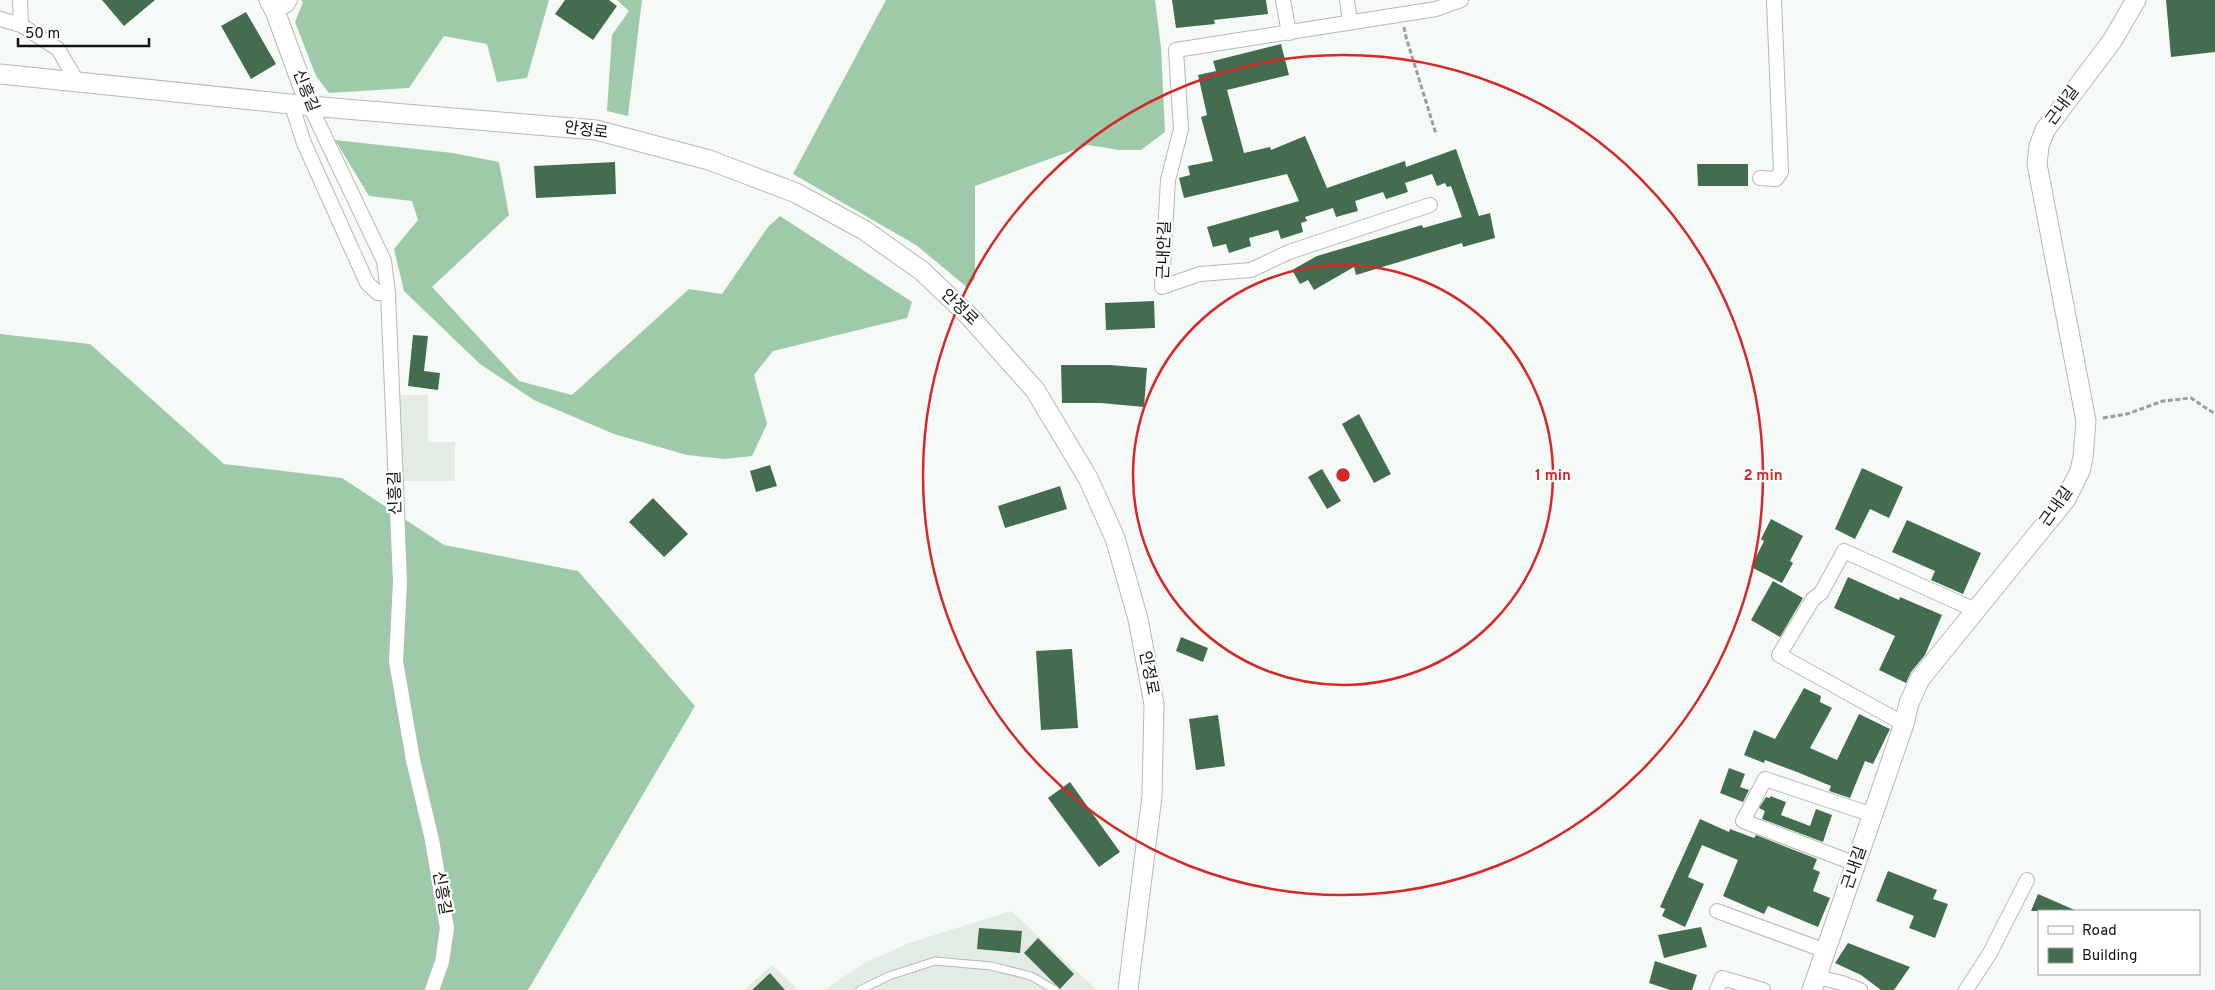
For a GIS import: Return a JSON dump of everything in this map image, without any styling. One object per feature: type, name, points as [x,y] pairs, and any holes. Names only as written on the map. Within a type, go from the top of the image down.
[{"type":"street","points":[[20,0],[21,25]]},
{"type":"street","points":[[1283,0],[1288,34]]},
{"type":"street","points":[[1347,0],[1350,23]]},
{"type":"street","points":[[1760,178],[1776,178],[1781,172],[1774,0]]},
{"type":"street","name":"근내길","points":[[1815,984],[1910,702],[1920,679],[2066,498],[2080,471],[2086,421],[2036,164],[2039,146],[2045,130],[2112,41],[2136,0]]},
{"type":"street","name":"근내안길","points":[[1430,205],[1289,252],[1251,270],[1200,274],[1162,287],[1168,180],[1181,129],[1176,50],[1288,34],[1436,9],[1455,1]]},
{"type":"street","name":"신흥길","points":[[278,4],[310,106],[384,262],[388,293],[400,582],[396,661],[413,760],[432,840],[447,928],[442,962],[432,990]]},
{"type":"street","points":[[0,19],[21,25],[58,49],[78,83]]},
{"type":"street","name":"안정로","points":[[0,74],[310,106],[596,130],[709,160],[796,193],[864,230],[922,271],[982,330],[1035,390],[1088,478],[1115,538],[1138,620],[1154,704],[1152,796],[1128,990]]},
{"type":"street","points":[[290,103],[304,143],[367,283],[378,293],[388,293]]},
{"type":"street","points":[[1904,724],[1779,655],[1813,599],[1821,593],[1844,551],[1975,610]]},
{"type":"street","points":[[1856,864],[1743,821],[1765,780],[1873,815]]},
{"type":"street","points":[[1966,990],[1990,953],[2027,880]]},
{"type":"street","points":[[1717,911],[1826,951]]},
{"type":"street","points":[[1717,990],[1722,978],[1763,990]]},
{"type":"street","points":[[1815,984],[1842,983],[1860,990]]},
{"type":"lane","points":[[860,990],[890,976],[935,962],[991,966],[1031,976],[1055,990]]},
{"type":"path","points":[[1403,14],[1406,37],[1436,134]]},
{"type":"path","points":[[2086,421],[2127,414],[2163,401],[2191,398],[2215,414]]},
{"type":"shaded area","points":[[399,395],[428,395],[428,442],[455,442],[455,481],[400,481]]},
{"type":"shaded area","points":[[1011,911],[1097,990],[824,990],[863,964],[909,943]]},
{"type":"shaded area","points":[[772,965],[799,990],[744,990]]},
{"type":"green space","points":[[301,0],[549,0],[527,78],[497,82],[487,44],[444,36],[409,88],[329,93],[316,76],[295,22],[303,2]]},
{"type":"green space","points":[[617,0],[642,0],[628,116],[607,111],[612,35],[629,11]]},
{"type":"green space","points":[[886,0],[1155,0],[1161,47],[1165,132],[1141,150],[1119,150],[1088,145],[975,186],[975,279],[968,288],[916,245],[793,174]]},
{"type":"green space","points":[[335,140],[453,153],[499,162],[509,215],[432,287],[519,381],[572,395],[689,289],[722,294],[768,227],[780,216],[912,302],[907,318],[773,351],[754,375],[767,424],[752,456],[725,459],[687,455],[614,434],[534,400],[480,364],[404,291],[394,249],[418,220],[412,201],[369,196]]},
{"type":"green space","points":[[0,334],[90,344],[224,464],[342,478],[444,545],[578,571],[695,706],[528,990],[0,990]]},
{"type":"building","points":[[102,0],[155,0],[124,26]]},
{"type":"building","points":[[565,0],[609,0],[617,6],[593,40],[555,14]]},
{"type":"building","points":[[1172,0],[1266,0],[1268,14],[1214,20],[1215,24],[1176,28]]},
{"type":"building","points":[[2166,0],[2215,0],[2215,52],[2171,57]]},
{"type":"building","points":[[246,12],[276,64],[251,79],[221,26]]},
{"type":"building","points":[[1281,44],[1289,75],[1227,90],[1244,153],[1270,147],[1271,150],[1305,136],[1327,188],[1405,161],[1406,167],[1456,149],[1479,216],[1490,213],[1495,238],[1463,247],[1462,243],[1356,275],[1354,267],[1314,290],[1308,280],[1300,284],[1292,270],[1317,256],[1422,225],[1423,228],[1462,217],[1451,186],[1447,187],[1445,183],[1437,186],[1432,174],[1405,183],[1408,192],[1386,199],[1383,192],[1355,201],[1358,211],[1336,217],[1333,208],[1305,217],[1307,221],[1301,223],[1303,232],[1281,239],[1278,230],[1249,238],[1251,246],[1229,253],[1226,244],[1213,247],[1207,227],[1299,201],[1287,174],[1184,198],[1179,178],[1190,175],[1188,166],[1213,161],[1201,117],[1207,115],[1198,75],[1216,71],[1213,61]]},
{"type":"building","points":[[615,162],[616,194],[536,198],[534,166]]},
{"type":"building","points":[[1697,164],[1748,164],[1748,186],[1698,186]]},
{"type":"building","points":[[1154,301],[1155,328],[1106,330],[1105,303]]},
{"type":"building","points":[[413,335],[428,336],[424,371],[440,373],[438,390],[408,386]]},
{"type":"building","points":[[1061,365],[1110,365],[1147,368],[1144,407],[1101,403],[1062,403]]},
{"type":"building","points":[[1359,414],[1391,474],[1374,483],[1342,424]]},
{"type":"building","points":[[770,465],[777,486],[756,492],[750,471]]},
{"type":"building","points":[[1862,468],[1903,487],[1889,518],[1870,509],[1855,539],[1835,529]]},
{"type":"building","points":[[1322,469],[1341,501],[1327,509],[1308,477]]},
{"type":"building","points":[[1060,486],[1067,509],[1005,528],[998,506]]},
{"type":"building","points":[[653,498],[688,534],[664,557],[629,522]]},
{"type":"building","points":[[1771,519],[1803,536],[1790,561],[1793,563],[1782,583],[1751,567],[1764,541],[1761,539]]},
{"type":"building","points":[[1907,520],[1981,553],[1963,594],[1931,580],[1935,571],[1892,552]]},
{"type":"building","points":[[1848,577],[1899,600],[1900,597],[1942,615],[1925,655],[1911,672],[1906,683],[1879,670],[1895,636],[1834,608]]},
{"type":"building","points":[[1773,581],[1803,598],[1780,637],[1751,620]]},
{"type":"building","points":[[1181,637],[1208,648],[1203,662],[1176,651]]},
{"type":"building","points":[[1072,649],[1078,728],[1041,730],[1036,651]]},
{"type":"building","points":[[1804,688],[1821,696],[1820,702],[1832,708],[1810,748],[1837,760],[1859,714],[1890,729],[1873,764],[1865,761],[1850,798],[1829,791],[1831,786],[1797,772],[1765,760],[1764,763],[1744,755],[1754,730],[1775,739]]},
{"type":"building","points":[[1218,715],[1225,766],[1196,770],[1189,719]]},
{"type":"building","points":[[1729,768],[1745,774],[1740,787],[1749,790],[1743,802],[1720,793]]},
{"type":"building","points":[[1070,782],[1120,852],[1099,867],[1048,798]]},
{"type":"building","points":[[1770,796],[1786,802],[1781,815],[1810,826],[1816,809],[1832,815],[1823,842],[1762,819],[1765,811],[1759,808],[1766,797],[1770,798]]},
{"type":"building","points":[[1700,819],[1729,832],[1730,829],[1754,838],[1756,835],[1817,859],[1813,869],[1820,872],[1813,891],[1830,898],[1818,927],[1768,906],[1764,914],[1723,896],[1738,860],[1702,845],[1688,877],[1704,884],[1685,927],[1662,916],[1665,909],[1660,907]]},
{"type":"building","points":[[1888,871],[1937,890],[1933,899],[1948,904],[1935,938],[1909,928],[1914,916],[1876,901]]},
{"type":"building","points":[[2038,894],[2075,910],[2038,910],[2031,911]]},
{"type":"building","points":[[1701,927],[1707,947],[1664,958],[1658,935]]},
{"type":"building","points":[[979,928],[1022,931],[1020,953],[977,949]]},
{"type":"building","points":[[1038,938],[1074,974],[1060,989],[1024,953]]},
{"type":"building","points":[[1848,943],[1910,967],[1894,990],[1881,990],[1861,975],[1835,963]]},
{"type":"building","points":[[1655,961],[1697,975],[1692,990],[1670,990],[1649,983]]},
{"type":"building","points":[[770,973],[785,990],[752,990]]}]
